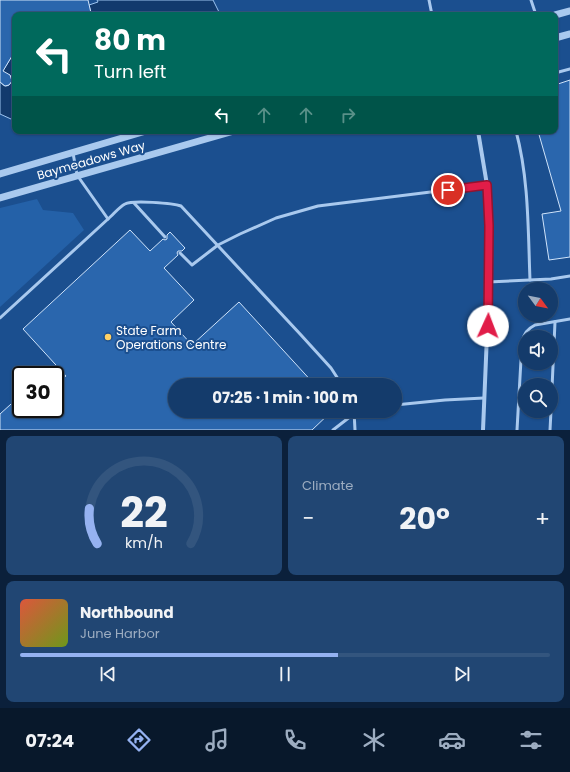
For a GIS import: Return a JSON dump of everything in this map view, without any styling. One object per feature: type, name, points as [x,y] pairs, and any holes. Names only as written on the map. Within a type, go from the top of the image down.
[{"type":"street","points":[[558,14],[570,11]]},
{"type":"street","points":[[558,37],[570,34]]},
{"type":"street","name":"Baymeadows Way","points":[[0,174],[136,134]]},
{"type":"street","name":"Baymeadows Way","points":[[0,198],[223,134]]},
{"type":"street","points":[[478,134],[487,185],[489,226],[488,311],[483,430]]},
{"type":"lane","points":[[429,0],[431,12]]},
{"type":"lane","points":[[531,0],[535,12]]},
{"type":"lane","points":[[558,72],[570,69]]},
{"type":"lane","points":[[517,134],[520,145],[526,200],[530,280]]},
{"type":"lane","points":[[73,153],[77,175],[108,219]]},
{"type":"lane","points":[[180,253],[192,265],[218,246],[276,218],[318,206],[487,185]]},
{"type":"lane","points":[[134,203],[165,237]]},
{"type":"lane","points":[[0,318],[125,204],[175,204],[181,206],[331,368],[337,378]]},
{"type":"lane","points":[[488,282],[551,279],[570,276]]},
{"type":"lane","points":[[558,321],[570,319]]},
{"type":"lane","points":[[517,430],[523,337],[530,328],[535,325],[555,322],[552,378]]},
{"type":"lane","points":[[402,404],[484,398]]},
{"type":"lane","points":[[334,430],[347,418]]},
{"type":"lane","points":[[354,418],[354,430]]},
{"type":"lane","points":[[550,430],[551,418]]},
{"type":"shaded area","points":[[97,0],[213,0],[219,12],[91,12],[89,5],[98,2]]},
{"type":"shaded area","points":[[12,56],[12,81],[10,75],[1,74]]},
{"type":"shaded area","points":[[0,81],[4,86],[12,81],[12,119],[0,114]]},
{"type":"shaded area","points":[[37,199],[43,210],[73,213],[84,230],[0,307],[0,208]]},
{"type":"building","points":[[0,0],[88,0],[91,12],[12,12],[12,56],[3,71],[10,75],[12,81],[9,85],[5,86],[0,82]]},
{"type":"building","points":[[570,80],[570,257],[549,260],[542,214],[561,211],[539,134],[558,134],[558,84]]},
{"type":"building","name":"State Farm Operations Centre","points":[[130,230],[150,251],[163,239],[167,239],[167,235],[170,232],[185,248],[182,251],[178,251],[178,255],[164,268],[194,300],[171,322],[192,345],[239,302],[309,378],[168,378],[168,418],[325,418],[312,430],[0,430],[0,414],[12,403],[12,418],[64,418],[64,378],[66,376],[64,374],[64,366],[57,366],[23,329]]},
{"type":"place","name":"State Farm Operations Centre","points":[[108,337]]},
{"type":"route","points":[[448,190],[487,185],[489,226],[488,326]]}]
